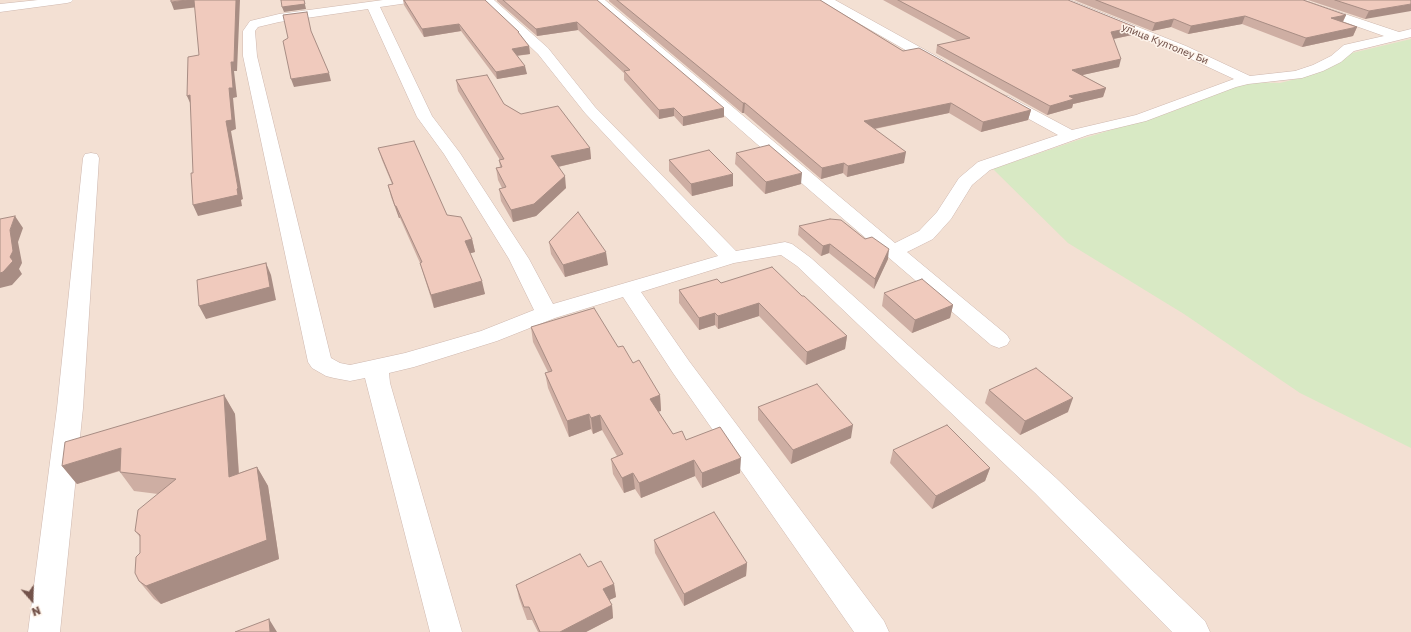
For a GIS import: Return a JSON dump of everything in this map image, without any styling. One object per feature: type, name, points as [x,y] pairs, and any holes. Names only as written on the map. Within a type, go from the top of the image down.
[{"type":"street","points":[[0,8],[67,0]]},
{"type":"street","points":[[408,0],[279,18],[254,24],[249,30],[250,56],[320,362],[334,370],[350,374],[376,368],[433,354],[489,336],[547,313],[731,258],[785,248],[804,262],[1045,485],[1194,632]]},
{"type":"street","points":[[486,0],[544,52],[590,110],[731,258]]},
{"type":"street","points":[[598,0],[819,189],[999,340]]},
{"type":"street","points":[[826,0],[955,72]]},
{"type":"street","name":"улица Култолеу Би","points":[[1060,0],[1181,49],[1248,80]]},
{"type":"street","points":[[1292,0],[1404,34]]},
{"type":"street","points":[[373,6],[425,117],[452,153],[519,259],[547,313]]},
{"type":"street","points":[[894,251],[926,234],[944,215],[965,182],[984,166],[1083,132],[1141,118],[1231,84],[1248,80],[1297,75],[1318,68],[1336,59],[1349,48],[1404,34]]},
{"type":"street","points":[[989,91],[1071,136]]},
{"type":"street","points":[[44,632],[70,408],[91,158]]},
{"type":"street","points":[[628,289],[681,367],[873,632]]},
{"type":"street","points":[[376,368],[378,383],[446,632]]},
{"type":"shaded area","points":[[0,0],[1411,0],[1411,632],[0,632]]},
{"type":"green space","points":[[1411,39],[1411,448],[1300,393],[1184,314],[1068,243],[993,169],[1078,140],[1171,112],[1244,82],[1280,83],[1315,74],[1352,53]]},
{"type":"building","points":[[171,0],[187,0],[171,2]]},
{"type":"building","points":[[194,0],[236,0],[234,62],[231,62],[233,88],[229,88],[232,120],[226,121],[238,195],[193,205],[190,95],[187,96],[188,57],[199,55]]},
{"type":"building","points":[[281,0],[304,0],[305,4],[282,7]]},
{"type":"building","points":[[404,0],[485,0],[519,32],[529,46],[512,49],[525,66],[496,72],[459,24],[422,29]]},
{"type":"building","points":[[503,0],[597,0],[724,108],[683,117],[674,108],[659,110],[624,71],[630,70],[577,22],[536,29]]},
{"type":"building","points":[[617,0],[820,0],[903,51],[919,48],[1031,110],[983,122],[951,103],[864,121],[906,152],[848,166],[844,163],[822,168],[745,103],[743,103]]},
{"type":"building","points":[[898,0],[1068,0],[1135,27],[1111,32],[1121,59],[1072,70],[1106,88],[1069,96],[1074,99],[1050,106],[937,45],[970,38]]},
{"type":"building","points":[[1096,0],[1303,0],[1346,15],[1331,18],[1357,27],[1306,38],[1245,16],[1191,26],[1174,19],[1155,23]]},
{"type":"building","points":[[1335,0],[1411,0],[1411,4],[1369,11]]},
{"type":"building","points":[[307,12],[311,31],[329,73],[291,79],[283,41],[288,38],[283,15]]},
{"type":"building","points":[[487,75],[504,104],[521,114],[558,106],[590,148],[551,156],[565,176],[534,204],[511,210],[499,189],[506,187],[496,168],[502,167],[499,160],[504,159],[456,80]]},
{"type":"building","points":[[414,141],[447,215],[461,217],[472,239],[465,241],[482,281],[431,295],[420,263],[422,262],[395,206],[388,185],[393,184],[378,148]]},
{"type":"building","points":[[769,145],[802,173],[766,182],[736,153]]},
{"type":"building","points":[[709,150],[733,174],[691,184],[669,160]]},
{"type":"building","points":[[578,212],[606,252],[563,265],[549,242]]},
{"type":"building","points":[[15,216],[10,230],[13,251],[10,257],[13,261],[3,272],[0,273],[0,219]]},
{"type":"building","points":[[830,219],[841,220],[865,239],[872,237],[889,249],[875,279],[830,244],[823,246],[799,226]]},
{"type":"building","points":[[266,263],[270,287],[199,306],[197,280]]},
{"type":"building","points":[[772,267],[847,336],[807,352],[759,303],[718,316],[715,313],[699,318],[679,290],[717,279],[721,283]]},
{"type":"building","points":[[922,279],[953,305],[915,320],[884,293]]},
{"type":"building","points":[[594,308],[618,347],[623,346],[633,363],[639,360],[660,395],[650,399],[673,434],[682,431],[686,440],[720,427],[741,458],[702,473],[694,460],[639,483],[633,473],[622,478],[611,459],[623,454],[600,415],[591,418],[589,414],[567,421],[545,373],[552,371],[531,327]]},
{"type":"building","points":[[1036,368],[1073,398],[1025,421],[989,390]]},
{"type":"building","points":[[817,384],[853,425],[793,450],[758,407]]},
{"type":"building","points":[[224,395],[229,477],[257,467],[267,540],[146,586],[139,581],[135,573],[136,557],[140,553],[140,535],[135,531],[138,510],[176,479],[120,472],[121,448],[62,466],[65,442]]},
{"type":"building","points":[[947,425],[990,468],[936,496],[893,450]]},
{"type":"building","points":[[714,512],[747,563],[684,594],[654,540]]},
{"type":"building","points":[[580,554],[588,567],[601,561],[614,584],[603,589],[612,605],[560,632],[540,632],[529,607],[524,607],[516,585]]},
{"type":"building","points":[[269,619],[270,632],[235,632]]}]
